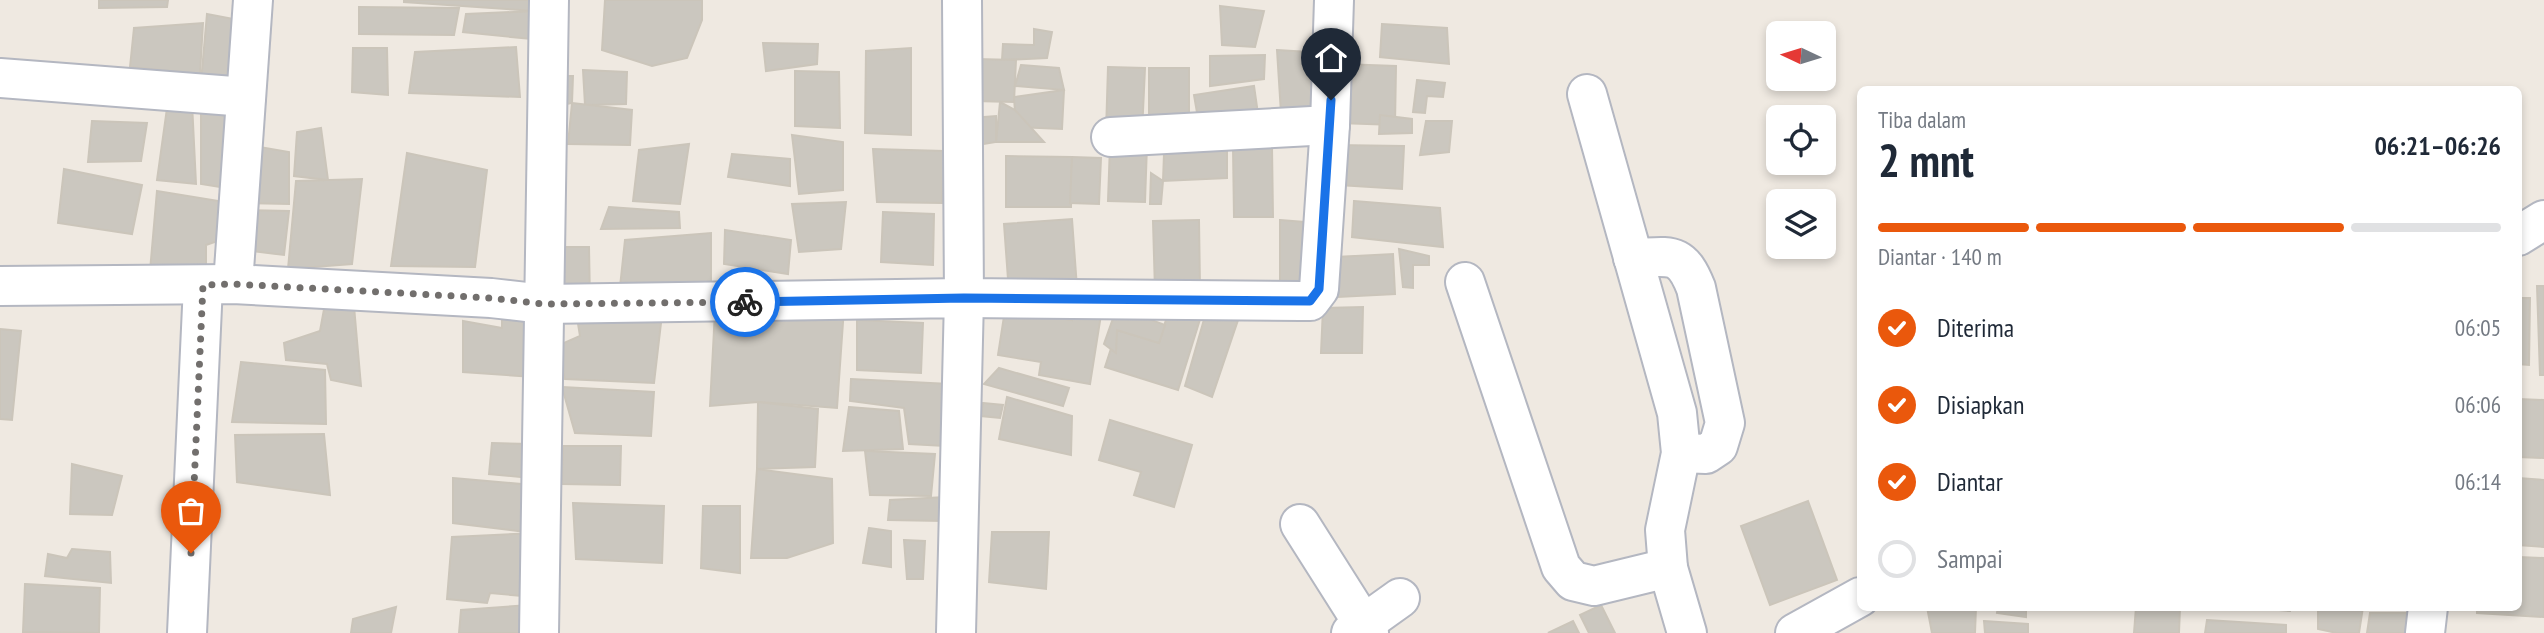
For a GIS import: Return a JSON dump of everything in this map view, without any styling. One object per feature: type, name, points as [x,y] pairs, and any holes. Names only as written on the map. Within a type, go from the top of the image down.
[{"type":"street","points":[[187,633],[218,285],[246,97],[253,0]]},
{"type":"street","points":[[539,633],[550,0]]},
{"type":"street","points":[[956,633],[964,298],[962,0]]},
{"type":"street","points":[[0,286],[218,285],[491,298],[544,304],[964,298],[1310,301],[1319,289],[1330,125],[1334,0]]},
{"type":"street","points":[[0,78],[246,97]]},
{"type":"street","points":[[1587,94],[1677,413],[1681,453],[1665,530],[1668,568],[1687,633]]},
{"type":"street","points":[[1111,137],[1330,125]]},
{"type":"street","points":[[2522,234],[2544,220]]},
{"type":"street","points":[[1633,258],[1675,257],[1688,268],[1696,288],[1725,423],[1718,446],[1706,454],[1681,453]]},
{"type":"street","points":[[1465,282],[1561,568],[1573,581],[1594,586],[1668,568]]},
{"type":"street","points":[[1300,524],[1361,630],[1400,598]]},
{"type":"street","points":[[1795,633],[1857,599]]},
{"type":"street","points":[[2425,633],[2428,611]]},
{"type":"building","points":[[99,0],[168,0],[167,7],[99,8]]},
{"type":"building","points":[[535,0],[535,11],[404,2]]},
{"type":"building","points":[[605,0],[702,0],[702,20],[687,58],[652,66],[602,50]]},
{"type":"building","points":[[1220,6],[1264,11],[1255,47],[1222,45]]},
{"type":"building","points":[[359,7],[459,8],[454,35],[359,34]]},
{"type":"building","points":[[535,11],[531,39],[463,32],[466,14]]},
{"type":"building","points":[[207,14],[244,21],[235,83],[201,82]]},
{"type":"building","points":[[203,23],[200,74],[130,67],[134,28]]},
{"type":"building","points":[[1382,24],[1447,28],[1449,64],[1380,57]]},
{"type":"building","points":[[1034,29],[1052,32],[1047,58],[1002,60],[1003,44],[1034,45]]},
{"type":"building","points":[[763,43],[818,44],[817,64],[766,71]]},
{"type":"building","points":[[516,47],[520,97],[409,93],[415,52]]},
{"type":"building","points":[[353,48],[387,48],[388,95],[352,92]]},
{"type":"building","points":[[911,48],[911,135],[865,133],[866,51]]},
{"type":"building","points":[[1277,50],[1325,53],[1321,116],[1281,113]]},
{"type":"building","points":[[1265,55],[1264,79],[1210,86],[1210,56]]},
{"type":"building","points":[[976,59],[1016,60],[1014,102],[974,101]]},
{"type":"building","points":[[1341,64],[1396,66],[1395,125],[1339,123]]},
{"type":"building","points":[[1021,65],[1059,68],[1064,90],[1015,86]]},
{"type":"building","points":[[1108,67],[1145,68],[1142,133],[1106,132]]},
{"type":"building","points":[[1149,68],[1189,68],[1189,129],[1149,129]]},
{"type":"building","points":[[583,70],[627,72],[626,104],[585,105]]},
{"type":"building","points":[[795,71],[839,72],[840,128],[795,126]]},
{"type":"building","points":[[560,76],[573,76],[572,103],[556,106]]},
{"type":"building","points":[[1417,80],[1445,83],[1443,97],[1427,96],[1425,113],[1413,112]]},
{"type":"building","points":[[1254,86],[1259,121],[1200,130],[1194,95]]},
{"type":"building","points":[[1064,90],[1062,129],[1016,127],[1014,97]]},
{"type":"building","points":[[168,101],[192,103],[196,184],[157,180]]},
{"type":"building","points":[[1000,102],[1015,110],[1044,142],[996,142]]},
{"type":"building","points":[[572,103],[632,110],[630,145],[568,144]]},
{"type":"building","points":[[201,105],[236,110],[233,189],[201,184]]},
{"type":"building","points":[[1380,115],[1412,119],[1412,133],[1379,134]]},
{"type":"building","points":[[996,116],[996,142],[971,146],[971,118]]},
{"type":"building","points":[[92,121],[147,123],[141,161],[88,162]]},
{"type":"building","points":[[1426,121],[1452,121],[1449,152],[1420,155]]},
{"type":"building","points":[[321,128],[328,180],[294,176],[297,132]]},
{"type":"building","points":[[792,135],[843,142],[843,190],[799,194]]},
{"type":"building","points":[[1227,137],[1227,178],[1163,181],[1164,154]]},
{"type":"building","points":[[689,144],[680,204],[633,201],[639,150]]},
{"type":"building","points":[[248,145],[289,152],[289,204],[245,203]]},
{"type":"building","points":[[1110,145],[1147,145],[1145,202],[1108,201]]},
{"type":"building","points":[[1334,145],[1404,146],[1402,189],[1339,185]]},
{"type":"building","points":[[1233,147],[1272,147],[1273,217],[1234,217]]},
{"type":"building","points":[[873,149],[944,151],[942,203],[877,202]]},
{"type":"building","points":[[407,153],[487,170],[475,267],[391,266]]},
{"type":"building","points":[[732,154],[790,159],[790,186],[728,177]]},
{"type":"building","points":[[1006,156],[1072,157],[1071,207],[1006,207]]},
{"type":"building","points":[[1072,157],[1101,158],[1099,204],[1070,203]]},
{"type":"building","points":[[64,169],[142,185],[132,234],[58,223]]},
{"type":"building","points":[[1151,173],[1163,181],[1161,204],[1150,204]]},
{"type":"building","points":[[362,179],[352,264],[288,269],[296,181]]},
{"type":"building","points":[[157,191],[231,203],[226,238],[206,245],[206,274],[150,271]]},
{"type":"building","points":[[1354,201],[1440,208],[1443,247],[1352,237]]},
{"type":"building","points":[[846,202],[841,249],[799,252],[792,204]]},
{"type":"building","points":[[609,207],[679,212],[680,228],[601,229]]},
{"type":"building","points":[[248,210],[289,211],[284,255],[243,250]]},
{"type":"building","points":[[883,212],[934,214],[933,265],[881,262]]},
{"type":"building","points":[[1072,219],[1077,288],[1009,293],[1004,224]]},
{"type":"building","points":[[1199,220],[1200,290],[1155,291],[1153,221]]},
{"type":"building","points":[[1280,220],[1317,223],[1313,284],[1280,284]]},
{"type":"building","points":[[725,230],[791,240],[788,274],[724,264]]},
{"type":"building","points":[[711,233],[711,290],[620,287],[625,240]]},
{"type":"building","points":[[546,247],[589,247],[590,302],[546,303]]},
{"type":"building","points":[[1399,249],[1429,256],[1429,265],[1413,265],[1413,288],[1403,287]]},
{"type":"building","points":[[1393,254],[1395,294],[1338,297],[1336,257]]},
{"type":"building","points":[[2537,286],[2544,286],[2544,375],[2540,375]]},
{"type":"building","points":[[327,293],[353,295],[361,386],[331,380],[327,364],[286,360],[284,343],[320,331]]},
{"type":"building","points":[[2522,298],[2530,298],[2529,365],[2522,364]]},
{"type":"building","points":[[1103,302],[1090,384],[1039,375],[1041,362],[998,355],[1005,310],[1072,320],[1075,306]]},
{"type":"building","points":[[1171,303],[1202,313],[1178,390],[1105,367],[1117,330],[1159,343]]},
{"type":"building","points":[[502,304],[534,310],[533,377],[463,372],[463,321],[502,328]]},
{"type":"building","points":[[575,305],[663,306],[654,383],[565,379],[557,346],[580,336]]},
{"type":"building","points":[[1117,307],[1165,325],[1159,343],[1117,330],[1116,353],[1104,344]]},
{"type":"building","points":[[1363,307],[1362,353],[1321,353],[1323,308]]},
{"type":"building","points":[[844,308],[837,408],[758,402],[710,406],[715,311]]},
{"type":"building","points":[[1207,309],[1238,320],[1212,397],[1185,386]]},
{"type":"building","points":[[857,320],[923,323],[921,373],[857,370]]},
{"type":"building","points":[[0,329],[21,331],[12,420],[0,419]]},
{"type":"building","points":[[241,362],[325,370],[326,424],[232,422]]},
{"type":"building","points":[[999,368],[1069,388],[1063,406],[984,384]]},
{"type":"building","points":[[851,379],[949,384],[945,446],[909,444],[904,408],[850,401]]},
{"type":"building","points":[[562,387],[654,392],[651,436],[575,433]]},
{"type":"building","points":[[1007,397],[1072,416],[1071,455],[999,439]]},
{"type":"building","points":[[2522,399],[2544,400],[2544,458],[2522,457]]},
{"type":"building","points":[[758,402],[818,409],[815,467],[757,469]]},
{"type":"building","points":[[983,403],[1003,405],[1000,418],[981,416]]},
{"type":"building","points":[[849,407],[899,411],[903,449],[843,451]]},
{"type":"building","points":[[1110,420],[1192,445],[1174,507],[1134,495],[1141,472],[1099,460]]},
{"type":"building","points":[[324,434],[330,495],[237,482],[235,435]]},
{"type":"building","points":[[492,443],[530,444],[530,478],[489,474]]},
{"type":"building","points":[[563,446],[621,446],[620,485],[562,484]]},
{"type":"building","points":[[865,451],[935,454],[931,496],[870,495]]},
{"type":"building","points":[[72,464],[122,476],[112,515],[70,514]]},
{"type":"building","points":[[757,469],[832,479],[833,543],[787,558],[751,558]]},
{"type":"building","points":[[453,478],[532,485],[534,533],[453,523]]},
{"type":"building","points":[[2522,478],[2544,480],[2544,547],[2522,545]]},
{"type":"building","points":[[945,497],[943,521],[888,520],[890,500]]},
{"type":"building","points":[[1808,501],[1837,580],[1770,605],[1741,526]]},
{"type":"building","points":[[573,503],[664,506],[662,563],[576,559]]},
{"type":"building","points":[[703,506],[740,506],[740,573],[701,568]]},
{"type":"building","points":[[869,528],[891,531],[891,567],[863,563]]},
{"type":"building","points":[[992,532],[1049,532],[1046,589],[989,582]]},
{"type":"building","points":[[534,533],[533,597],[490,593],[487,603],[447,599],[452,537]]},
{"type":"building","points":[[904,540],[925,541],[923,579],[907,579]]},
{"type":"building","points":[[72,549],[110,552],[111,583],[45,576],[48,554],[67,558]]},
{"type":"building","points":[[2522,557],[2544,558],[2544,617],[2477,613],[2522,611]]},
{"type":"building","points":[[25,584],[100,588],[99,633],[23,632]]},
{"type":"building","points":[[529,605],[529,633],[459,633],[461,610]]},
{"type":"building","points":[[1601,605],[1615,633],[1589,633],[1580,615]]},
{"type":"building","points":[[396,607],[391,633],[351,633],[353,619]]},
{"type":"building","points":[[1928,611],[1976,611],[1975,633],[1932,633]]},
{"type":"building","points":[[2026,611],[2026,617],[1997,613]]},
{"type":"building","points":[[2136,611],[2180,611],[2179,633],[2134,633]]},
{"type":"building","points":[[2318,611],[2362,611],[2359,633],[2337,633],[2318,629]]},
{"type":"building","points":[[2370,613],[2415,613],[2413,633],[2367,633]]},
{"type":"building","points":[[2207,620],[2286,625],[2286,633],[2205,633]]},
{"type":"building","points":[[1573,621],[1579,633],[1548,633]]},
{"type":"building","points":[[1984,621],[2028,624],[2028,633],[1985,633]]},
{"type":"way so far","points":[[191,553],[203,285],[233,284],[491,298],[544,304],[745,302]]},
{"type":"route","points":[[745,302],[964,298],[1310,301],[1319,289],[1331,100]]}]
